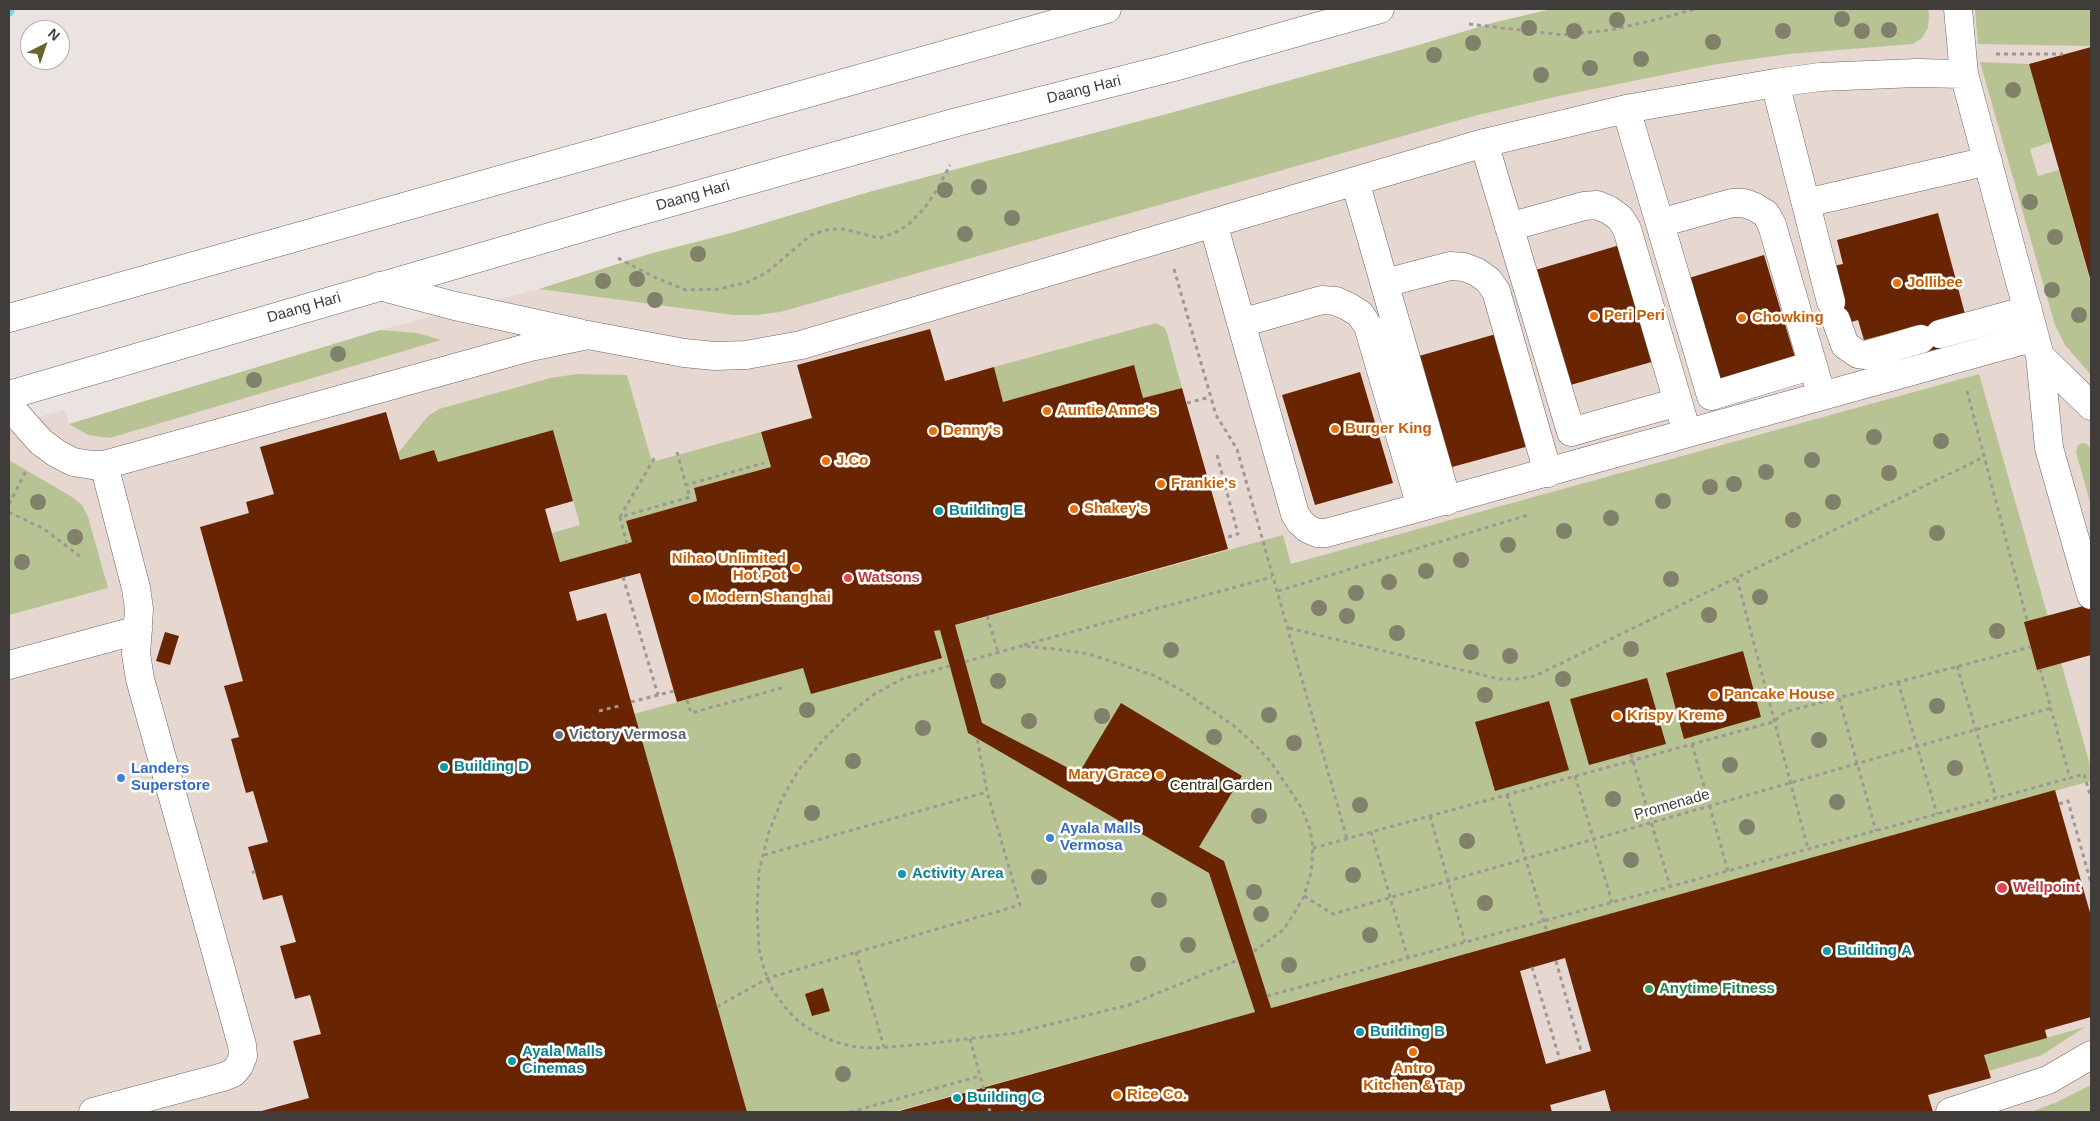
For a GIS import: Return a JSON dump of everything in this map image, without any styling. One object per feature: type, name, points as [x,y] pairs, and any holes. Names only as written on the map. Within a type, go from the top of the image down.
[{"type":"main road","points":[[9,318],[1108,9]]},
{"type":"main road","name":"Daang Hari","points":[[9,395],[628,214],[920,133],[1174,67],[1380,9]]},
{"type":"main road","points":[[1958,9],[1964,64],[2038,346],[2049,448],[2091,595]]},
{"type":"main road","points":[[379,286],[455,306],[588,335],[684,353],[716,356],[746,355],[801,345],[1484,143],[1626,109],[1775,82],[1964,64]]},
{"type":"main road","points":[[1775,82],[1833,311],[1844,346],[1858,354],[1866,355],[2028,310]]},
{"type":"main road","points":[[1626,109],[1711,396],[1813,365]]},
{"type":"main road","points":[[1484,143],[1571,432],[1678,402]]},
{"type":"main road","points":[[1806,203],[1988,161]]},
{"type":"main road","points":[[1355,181],[1385,283],[1434,504]]},
{"type":"main road","points":[[1660,223],[1732,202],[1750,205],[1766,214],[1772,225],[1822,396]]},
{"type":"main road","points":[[1509,227],[1584,206],[1597,205],[1620,218],[1627,229],[1687,434]]},
{"type":"main road","points":[[1213,223],[1295,514],[1300,522],[1316,533],[1326,533],[1434,504],[1958,359],[2038,346]]},
{"type":"main road","points":[[1385,283],[1450,266],[1464,267],[1477,272],[1488,280],[1496,291],[1548,472]]},
{"type":"main road","points":[[1241,323],[1322,300],[1336,301],[1360,314],[1368,326],[1434,504]]},
{"type":"main road","points":[[9,406],[41,442],[56,453],[73,462],[104,465],[530,347],[588,335]]},
{"type":"main road","points":[[2038,346],[2091,406]]},
{"type":"main road","points":[[93,1112],[233,1073],[240,1066],[243,1056],[242,1045],[140,679],[136,654],[139,609],[136,588],[104,465]]},
{"type":"main road","points":[[9,665],[138,630]]},
{"type":"main road","points":[[1950,1112],[2048,1080],[2091,1055]]},
{"type":"path","points":[[1469,24],[1563,35],[1611,30],[1695,9]]},
{"type":"path","points":[[1964,64],[2063,54]]},
{"type":"path","points":[[618,258],[654,277],[686,290],[719,290],[748,282],[766,273],[811,235],[830,229],[844,229],[879,238],[895,233],[909,224],[923,210],[937,190],[950,165]]},
{"type":"path","points":[[1166,237],[1216,415],[1237,448],[1347,839]]},
{"type":"path","points":[[1958,359],[2027,620]]},
{"type":"path","points":[[1187,403],[1210,397]]},
{"type":"path","points":[[620,517],[690,497],[676,452]]},
{"type":"path","points":[[1217,455],[1238,534],[1225,538]]},
{"type":"path","points":[[627,544],[620,517],[655,457]]},
{"type":"path","points":[[1289,628],[1499,679],[1535,676],[1984,457]]},
{"type":"path","points":[[686,485],[764,463]]},
{"type":"path","points":[[9,512],[44,528],[82,558]]},
{"type":"path","points":[[623,577],[658,694]]},
{"type":"path","points":[[965,662],[1272,577]]},
{"type":"path","points":[[1737,579],[1773,722],[1808,849]]},
{"type":"path","points":[[987,616],[998,652]]},
{"type":"path","points":[[1021,646],[1089,654],[1153,675],[1183,691],[1233,724],[1271,762],[1301,807],[1310,829],[1313,848],[1311,874],[1304,896],[1283,930],[1253,952]]},
{"type":"path","points":[[1313,848],[1773,722],[1785,712],[2031,647]]},
{"type":"path","points":[[950,666],[902,679],[873,696],[848,716],[823,740],[798,771],[782,799],[769,832],[759,871],[757,910],[759,949],[768,978],[784,1006],[798,1022],[835,1042],[856,1047],[884,1047],[1015,1033],[1129,1004],[1238,960]]},
{"type":"path","points":[[1957,666],[1996,798]]},
{"type":"path","points":[[2040,669],[2070,778]]},
{"type":"path","points":[[1898,682],[1937,814]]},
{"type":"path","points":[[687,700],[691,713],[782,688]]},
{"type":"path","points":[[631,702],[674,691]]},
{"type":"path","points":[[1839,698],[1876,831]]},
{"type":"path","points":[[599,711],[619,706]]},
{"type":"path","name":"Promenade","points":[[1304,896],[1333,914],[2051,708]]},
{"type":"path","points":[[717,1007],[768,978],[1020,904],[987,792],[977,738]]},
{"type":"path","points":[[1692,744],[1728,871]]},
{"type":"path","points":[[1631,754],[1670,886]]},
{"type":"path","points":[[1267,996],[2084,774],[2091,798]]},
{"type":"path","points":[[1575,776],[1612,902]]},
{"type":"path","points":[[763,855],[987,792]]},
{"type":"path","points":[[1507,795],[1547,932]]},
{"type":"path","points":[[2059,804],[2068,801],[2091,883]]},
{"type":"path","points":[[1430,816],[1465,942]]},
{"type":"path","points":[[1371,832],[1408,958]]},
{"type":"path","points":[[856,952],[884,1047]]},
{"type":"path","points":[[1556,961],[1582,1054]]},
{"type":"path","points":[[1532,967],[1560,1060]]},
{"type":"path","points":[[970,1039],[990,1112]]},
{"type":"path","points":[[850,1112],[980,1076]]},
{"type":"shaded area","name":"Ayala Malls Vermosa","points":[[1552,9],[2091,9],[2091,1112],[9,1112],[9,425],[64,410],[69,424],[380,330],[539,289],[649,254],[731,233],[869,192],[1163,115],[1496,22]]},
{"type":"green space","points":[[1552,9],[1928,9],[1929,16],[1928,28],[1922,38],[1913,44],[1789,54],[1717,64],[1559,96],[1474,116],[780,312],[757,315],[733,315],[539,289],[649,254],[731,233],[869,192],[1163,115],[1496,22]]},
{"type":"green space","points":[[1975,9],[2091,9],[2091,46],[1978,44]]},
{"type":"green space","points":[[1980,62],[2029,64],[2051,142],[2030,149],[2038,176],[2059,170],[2091,284],[2091,375],[2065,345],[2055,325]]},
{"type":"green space","points":[[1156,323],[1165,328],[1167,333],[1182,388],[1143,398],[1133,366],[1003,402],[994,367]]},
{"type":"green space","points":[[380,330],[417,333],[441,340],[110,438],[88,435],[69,424]]},
{"type":"green space","points":[[578,374],[627,375],[652,462],[761,432],[771,467],[694,488],[697,501],[626,521],[632,542],[560,562],[552,533],[580,525],[553,430],[438,462],[434,450],[400,460],[398,453],[428,416],[439,409],[550,378]]},
{"type":"green space","name":"Central Garden","points":[[1979,374],[2091,768],[2091,781],[893,1112],[747,1112],[634,714],[1283,535],[1291,564]]},
{"type":"green space","points":[[2082,443],[2087,444],[2091,450],[2091,506],[2076,452],[2078,445]]},
{"type":"green space","points":[[9,460],[72,497],[82,505],[88,517],[108,588],[9,615]]},
{"type":"green space","points":[[2085,1027],[2042,1055],[1989,1071],[1984,1055]]},
{"type":"green space","points":[[2091,1085],[2091,1112],[2031,1112],[2057,1102]]},
{"type":"building","points":[[2091,47],[2091,282],[2029,64]]},
{"type":"building","name":"Jollibee","points":[[1938,213],[1965,314],[1940,334],[1944,348],[1925,352],[1917,326],[1864,340],[1858,320],[1848,323],[1824,323],[1819,305],[1833,266],[1843,264],[1837,240]]},
{"type":"building","name":"Peri Peri","points":[[1620,245],[1655,361],[1567,386],[1532,271]]},
{"type":"building","name":"Chowking","points":[[1764,255],[1795,357],[1719,380],[1689,278]]},
{"type":"building","points":[[930,329],[945,381],[994,367],[1003,402],[1134,365],[1143,398],[1182,388],[1228,549],[955,625],[982,723],[1079,773],[1121,703],[1242,776],[1199,847],[1224,861],[1271,1008],[2055,790],[2091,916],[2091,1017],[2045,1030],[2047,1038],[1984,1055],[1991,1078],[1928,1095],[1933,1112],[1611,1112],[1605,1090],[1550,1105],[1552,1112],[1023,1112],[1023,1110],[1016,1112],[896,1112],[1255,1012],[1209,873],[968,733],[940,630],[934,631],[942,658],[811,694],[803,668],[677,702],[640,573],[569,592],[577,621],[606,613],[747,1112],[258,1112],[309,1098],[293,1041],[321,1034],[310,995],[295,999],[280,946],[296,942],[282,895],[263,900],[248,847],[268,842],[253,791],[246,793],[231,739],[239,737],[224,686],[243,681],[200,527],[249,513],[246,502],[274,494],[260,447],[386,412],[400,460],[434,450],[438,462],[553,430],[573,501],[545,509],[560,562],[632,542],[626,521],[697,501],[694,488],[771,467],[761,432],[812,418],[797,365]],"holes":[[[1565,958],[1591,1051],[1546,1064],[1520,971]]]},
{"type":"building","points":[[1496,334],[1529,446],[1452,467],[1419,356]]},
{"type":"building","name":"Burger King","points":[[1360,372],[1393,483],[1315,505],[1282,395]]},
{"type":"building","points":[[2091,604],[2091,655],[2037,670],[2024,622]]},
{"type":"building","points":[[165,632],[179,636],[170,665],[156,661]]},
{"type":"building","name":"Pancake House","points":[[1743,651],[1761,717],[1684,739],[1666,673]]},
{"type":"building","name":"Krispy Kreme","points":[[1647,678],[1666,744],[1589,765],[1570,699]]},
{"type":"building","points":[[1549,701],[1569,770],[1495,791],[1475,722]]},
{"type":"building","points":[[823,988],[830,1011],[812,1016],[805,994]]},
{"type":"place","name":"Jollibee","points":[[1897,283]]},
{"type":"place","name":"Peri Peri","points":[[1594,316]]},
{"type":"place","name":"Chowking","points":[[1742,318]]},
{"type":"place","name":"Auntie Anne's","points":[[1047,411]]},
{"type":"place","name":"Burger King","points":[[1335,429]]},
{"type":"place","name":"Denny's","points":[[933,431]]},
{"type":"place","name":"J.Co","points":[[826,461]]},
{"type":"place","name":"Frankie's","points":[[1161,484]]},
{"type":"place","name":"Shakey's","points":[[1074,509]]},
{"type":"place","name":"Building E","points":[[939,511]]},
{"type":"place","name":"Nihao Unlimited Hot Pot","points":[[796,568]]},
{"type":"place","name":"Watsons","points":[[848,578]]},
{"type":"place","name":"Modern Shanghai","points":[[695,598]]},
{"type":"place","name":"Pancake House","points":[[1714,695]]},
{"type":"place","name":"Krispy Kreme","points":[[1617,716]]},
{"type":"place","name":"Victory Vermosa","points":[[559,735]]},
{"type":"place","name":"Building D","points":[[444,767]]},
{"type":"place","name":"Mary Grace","points":[[1160,775]]},
{"type":"place","name":"Landers Superstore","points":[[121,778]]},
{"type":"place","name":"Ayala Malls Vermosa","points":[[1050,838]]},
{"type":"place","name":"Activity Area","points":[[902,874]]},
{"type":"place","name":"Wellpoint","points":[[2002,888]]},
{"type":"place","name":"Building A","points":[[1827,951]]},
{"type":"place","name":"Anytime Fitness","points":[[1649,989]]},
{"type":"place","name":"Building B","points":[[1360,1032]]},
{"type":"place","name":"Antro Kitchen & Tap","points":[[1413,1052]]},
{"type":"place","name":"Ayala Malls Cinemas","points":[[512,1061]]},
{"type":"place","name":"Rice Co.","points":[[1117,1095]]},
{"type":"place","name":"Building C","points":[[957,1098]]}]
